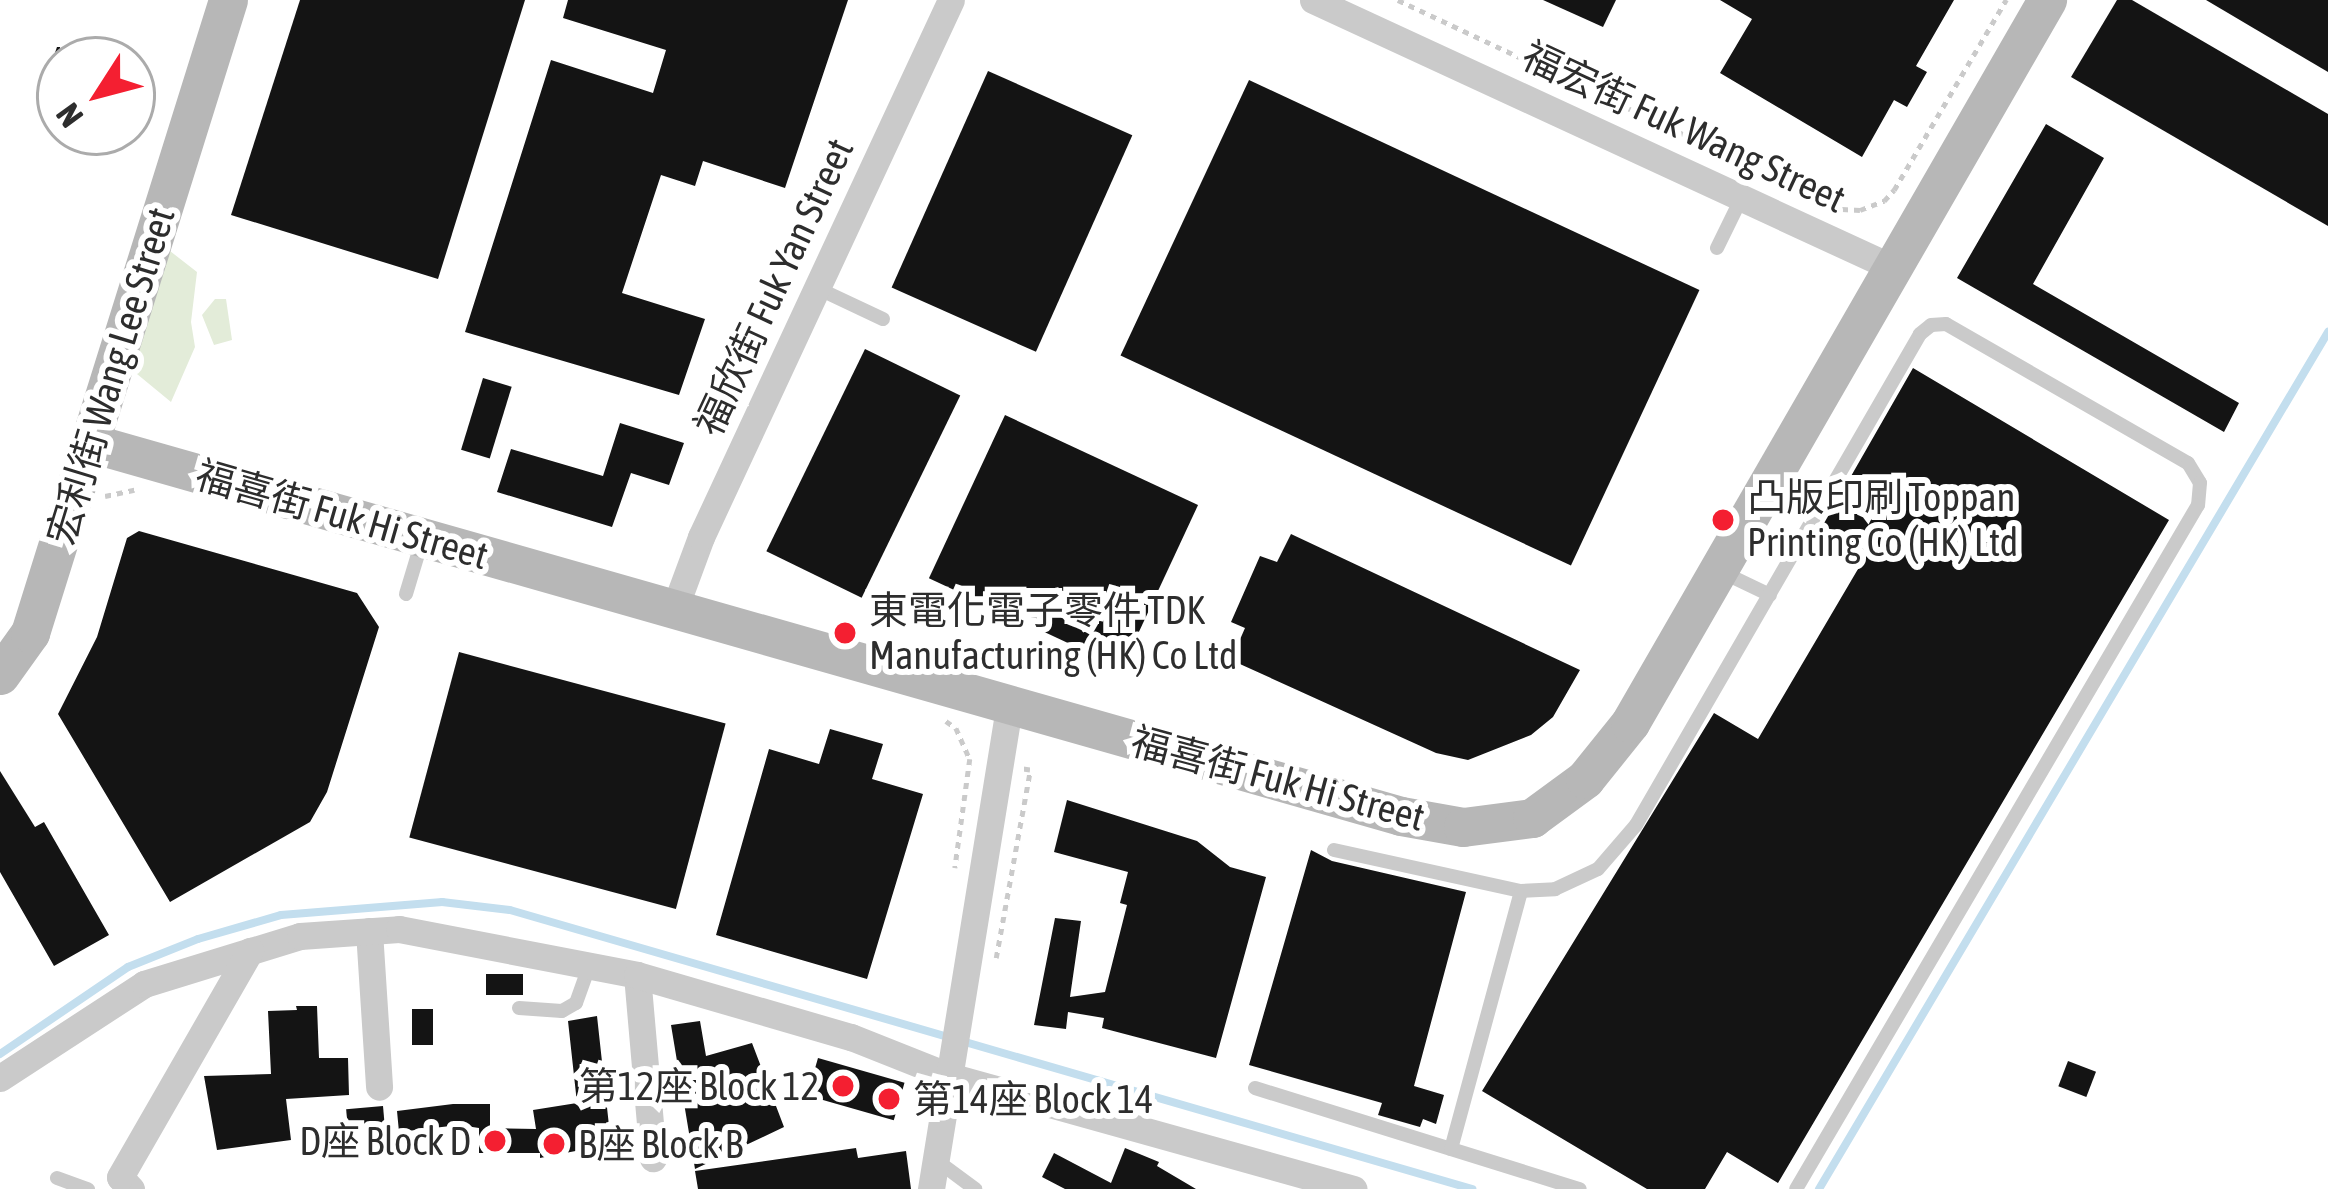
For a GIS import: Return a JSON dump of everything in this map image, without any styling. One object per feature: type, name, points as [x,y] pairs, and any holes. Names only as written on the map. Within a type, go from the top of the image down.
[{"type":"street","name":"宏利街 Wang Lee Street","points":[[0,675],[30,633],[228,0]]},
{"type":"street","name":"福欣街 Fuk Yan Street","points":[[674,610],[701,537],[951,0]]},
{"type":"street","name":"福宏街 Fuk Wang Street","points":[[1313,0],[1891,267]]},
{"type":"street","name":"福喜街 Fuk Hi Street","points":[[91,443],[1401,816],[1463,827],[1532,818],[1585,779],[1630,723],[2047,0]]},
{"type":"street","points":[[931,1189],[1009,706]]},
{"type":"street","points":[[0,1078],[144,984],[300,935],[399,929],[637,975],[851,1037],[1314,1184],[1354,1189]]},
{"type":"street","points":[[369,931],[379,1088]]},
{"type":"street","points":[[126,1183],[250,951]]},
{"type":"street","points":[[637,975],[653,1158]]},
{"type":"lane","points":[[1718,248],[1743,195]]},
{"type":"lane","points":[[817,288],[883,319]]},
{"type":"lane","points":[[1334,850],[1521,891],[1580,880],[1620,846],[1920,334],[1930,325],[1946,324],[2188,463],[2200,483],[2198,505],[1809,1176],[1796,1189]]},
{"type":"lane","points":[[406,594],[423,537]]},
{"type":"lane","points":[[1719,571],[1770,595]]},
{"type":"lane","points":[[1451,1149],[1521,891]]},
{"type":"lane","points":[[519,1008],[562,1011],[576,1003],[590,964]]},
{"type":"lane","points":[[1255,1088],[1580,1189]]},
{"type":"lane","points":[[935,1159],[976,1189]]},
{"type":"lane","points":[[57,1178],[89,1189],[126,1183]]},
{"type":"path","points":[[1398,0],[1842,209],[1860,210],[1894,190],[2006,0]]},
{"type":"path","points":[[993,974],[1030,770]]},
{"type":"green space","points":[[170,251],[197,272],[191,322],[195,347],[171,402],[103,346],[126,286]]},
{"type":"green space","points":[[215,299],[226,299],[232,340],[214,345],[202,315]]},
{"type":"building","points":[[300,0],[525,0],[438,279],[231,215]]},
{"type":"building","points":[[568,0],[848,0],[785,188],[703,161],[695,186],[661,175],[622,293],[705,319],[679,395],[465,332],[551,60],[653,93],[666,50],[563,18]]},
{"type":"building","points":[[1543,0],[1616,0],[1603,27]]},
{"type":"building","points":[[1720,0],[1954,0],[1916,66],[1927,72],[1907,107],[1894,100],[1862,157],[1720,73],[1752,19]]},
{"type":"building","points":[[2117,0],[2132,0],[2328,114],[2328,226],[2071,77]]},
{"type":"building","points":[[2206,0],[2328,0],[2328,72]]},
{"type":"building","points":[[988,71],[1132,135],[1036,352],[892,288]]},
{"type":"building","points":[[1249,80],[1699,290],[1571,566],[1121,356]]},
{"type":"building","points":[[2046,124],[2104,158],[2033,284],[2239,403],[2224,432],[1957,278]]},
{"type":"building","points":[[865,349],[960,395],[862,598],[766,551]]},
{"type":"building","points":[[1913,368],[2169,520],[1778,1183],[1727,1152],[1705,1189],[1647,1189],[1482,1091],[1714,713],[1758,739],[1868,552],[1823,525]]},
{"type":"building","points":[[483,378],[512,387],[490,458],[461,450]]},
{"type":"building","points":[[1005,415],[1198,505],[1122,668],[929,578]]},
{"type":"building","points":[[620,423],[684,443],[669,485],[631,473],[612,527],[497,492],[511,449],[603,476]]},
{"type":"building","points":[[139,531],[357,593],[379,627],[327,792],[310,822],[170,902],[58,714],[97,637],[127,538]]},
{"type":"building","points":[[1291,534],[1580,670],[1553,717],[1531,735],[1468,760],[1436,753],[1231,660],[1245,628],[1231,622],[1260,556],[1277,562]]},
{"type":"building","points":[[459,652],[726,723],[676,909],[409,837]]},
{"type":"building","points":[[830,729],[883,744],[872,779],[923,794],[867,979],[716,935],[769,749],[819,764]]},
{"type":"building","points":[[0,771],[35,827],[44,822],[109,935],[54,966],[0,872]]},
{"type":"building","points":[[1067,800],[1197,841],[1230,867],[1266,877],[1216,1058],[1102,1028],[1104,1018],[1068,1012],[1066,1029],[1034,1025],[1055,918],[1081,921],[1070,997],[1105,992],[1127,905],[1120,903],[1128,872],[1054,852]]},
{"type":"building","points":[[1311,850],[1332,861],[1466,892],[1414,1086],[1444,1095],[1436,1124],[1423,1119],[1420,1127],[1378,1115],[1382,1103],[1249,1065]]},
{"type":"building","points":[[486,974],[523,974],[523,995],[486,995]]},
{"type":"building","points":[[296,1006],[317,1006],[319,1058],[348,1058],[349,1095],[286,1099],[291,1140],[217,1150],[204,1076],[271,1074],[268,1011],[297,1010]]},
{"type":"building","points":[[412,1009],[433,1009],[433,1045],[412,1045]]},
{"type":"building","points":[[597,1016],[611,1144],[540,1158],[540,1153],[479,1153],[479,1128],[459,1125],[399,1132],[397,1111],[453,1104],[490,1104],[490,1128],[536,1129],[533,1110],[577,1103],[568,1021]]},
{"type":"building","points":[[700,1021],[706,1056],[752,1043],[784,1127],[695,1169],[671,1025]]},
{"type":"building","points":[[818,1058],[905,1083],[894,1120],[807,1095]]},
{"type":"building","points":[[2068,1061],[2096,1072],[2086,1097],[2058,1086]]},
{"type":"building","points":[[383,1106],[385,1127],[348,1130],[346,1109]]},
{"type":"building","points":[[856,1148],[858,1158],[906,1151],[911,1189],[698,1189],[695,1171]]},
{"type":"building","points":[[1125,1148],[1159,1162],[1157,1166],[1196,1189],[1065,1189],[1042,1177],[1054,1153],[1111,1183]]},
{"type":"waterway","points":[[1819,1189],[2328,332]]},
{"type":"waterway","points":[[0,1054],[128,967],[198,939],[281,915],[442,902],[510,910],[1472,1189]]},
{"type":"place","name":"凸版印刷 Toppan Printing Co (HK) Ltd","points":[[1723,520]]},
{"type":"place","name":"東電化電子零件 TDK Manufacturing (HK) Co Ltd","points":[[845,633]]},
{"type":"place","name":"第12座 Block 12","points":[[843,1086]]},
{"type":"place","name":"第14座 Block 14","points":[[889,1099]]},
{"type":"place","name":"D座 Block D","points":[[495,1141]]},
{"type":"place","name":"B座 Block B","points":[[554,1144]]}]
